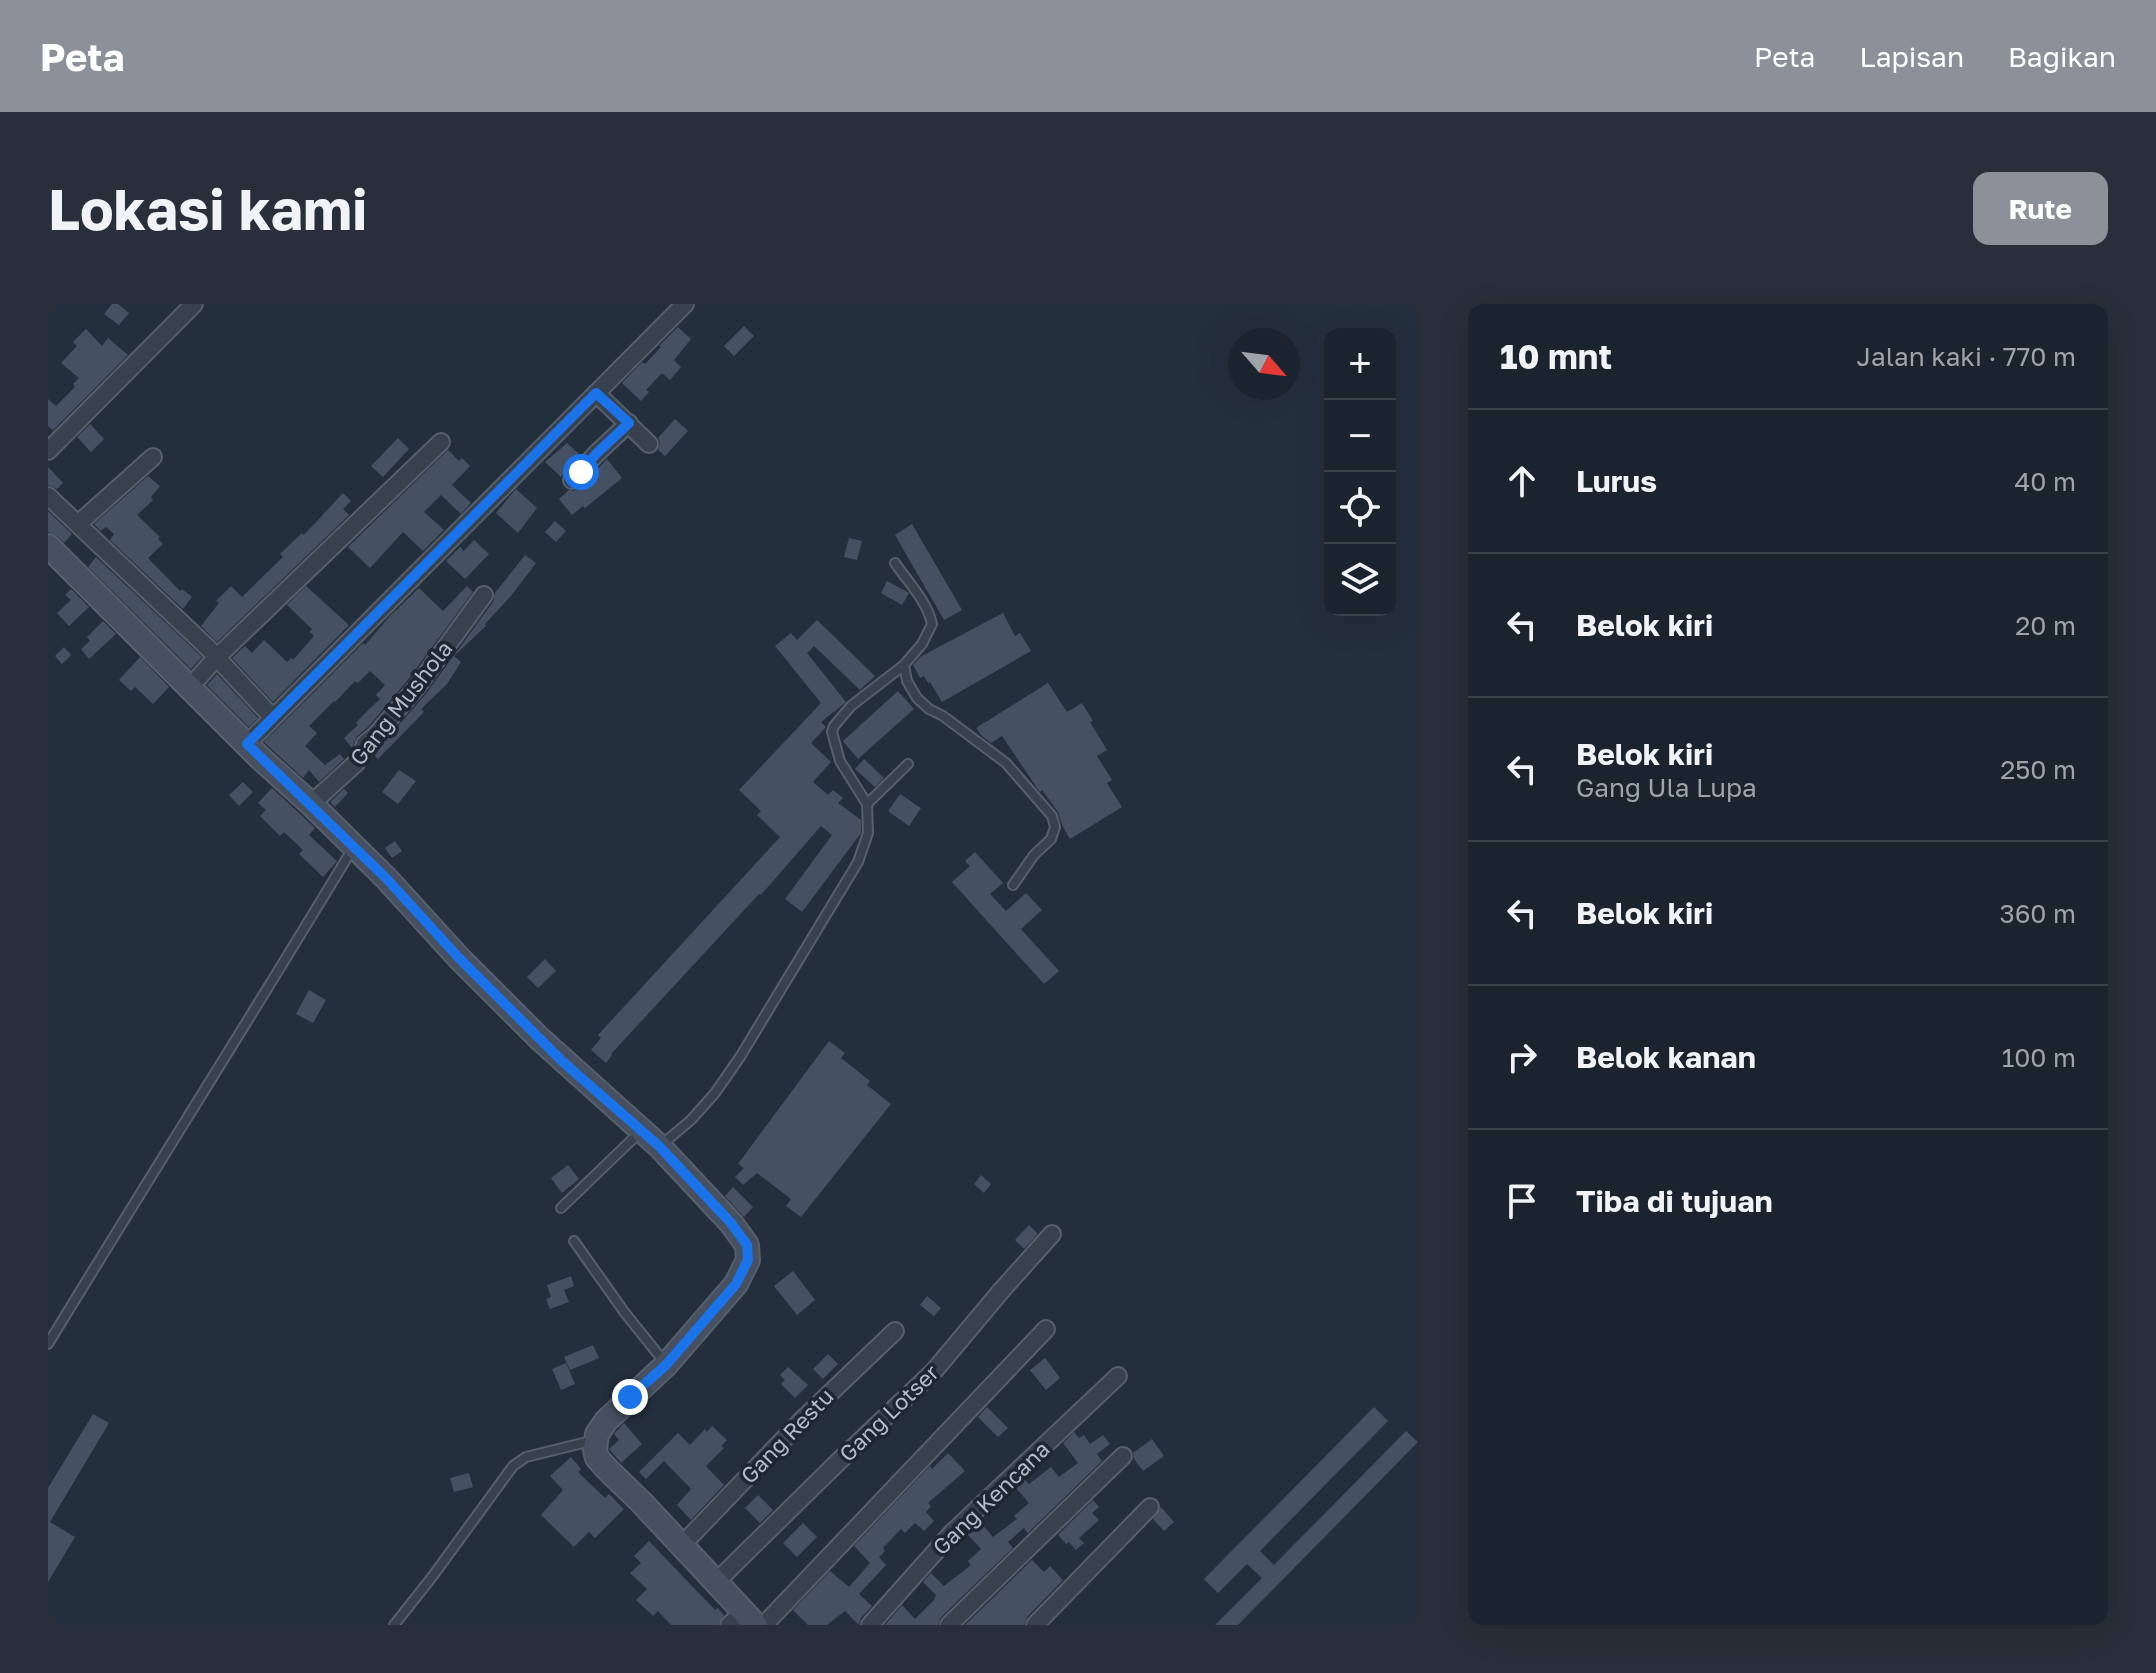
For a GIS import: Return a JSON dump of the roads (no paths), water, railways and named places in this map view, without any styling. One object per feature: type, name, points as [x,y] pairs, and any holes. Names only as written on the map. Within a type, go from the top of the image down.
[{"type":"main road","points":[[48,546],[386,878],[458,957],[548,1047],[659,1146],[731,1223],[747,1245],[749,1256],[736,1284],[666,1365],[602,1425],[595,1450],[597,1458],[716,1582],[743,1621]]},
{"type":"street","points":[[48,451],[194,304]]},
{"type":"street","points":[[247,744],[685,304]]},
{"type":"street","points":[[596,393],[649,444]]},
{"type":"street","points":[[572,480],[629,423]]},
{"type":"street","points":[[190,687],[216,658],[441,442]]},
{"type":"street","points":[[78,524],[153,457]]},
{"type":"street","points":[[48,496],[207,647],[273,718]]},
{"type":"street","name":"Gang Mushola","points":[[311,804],[356,763],[365,744],[416,688],[484,595]]},
{"type":"street","name":"Gang Lotser","points":[[716,1582],[934,1371],[1052,1234]]},
{"type":"street","points":[[764,1625],[1046,1329]]},
{"type":"street","name":"Gang Restu","points":[[682,1545],[803,1419],[895,1331]]},
{"type":"street","name":"Gang Kencana","points":[[870,1625],[952,1533],[1118,1376]]},
{"type":"street","points":[[949,1625],[1123,1456]]},
{"type":"street","points":[[1035,1625],[1150,1507]]},
{"type":"lane","points":[[659,1146],[691,1120],[715,1093],[858,862],[868,833],[867,804],[840,761],[832,732],[851,706],[904,665],[922,644],[932,624],[927,609],[895,563]]},
{"type":"lane","points":[[904,665],[907,681],[917,698],[1006,763],[1052,816],[1055,827],[1051,839],[1034,855],[1013,885]]},
{"type":"lane","points":[[867,804],[908,764]]},
{"type":"lane","points":[[48,1344],[354,847]]},
{"type":"lane","points":[[561,1208],[642,1131]]},
{"type":"lane","points":[[574,1241],[666,1365]]},
{"type":"lane","points":[[394,1625],[513,1466],[526,1457],[596,1440]]}]
